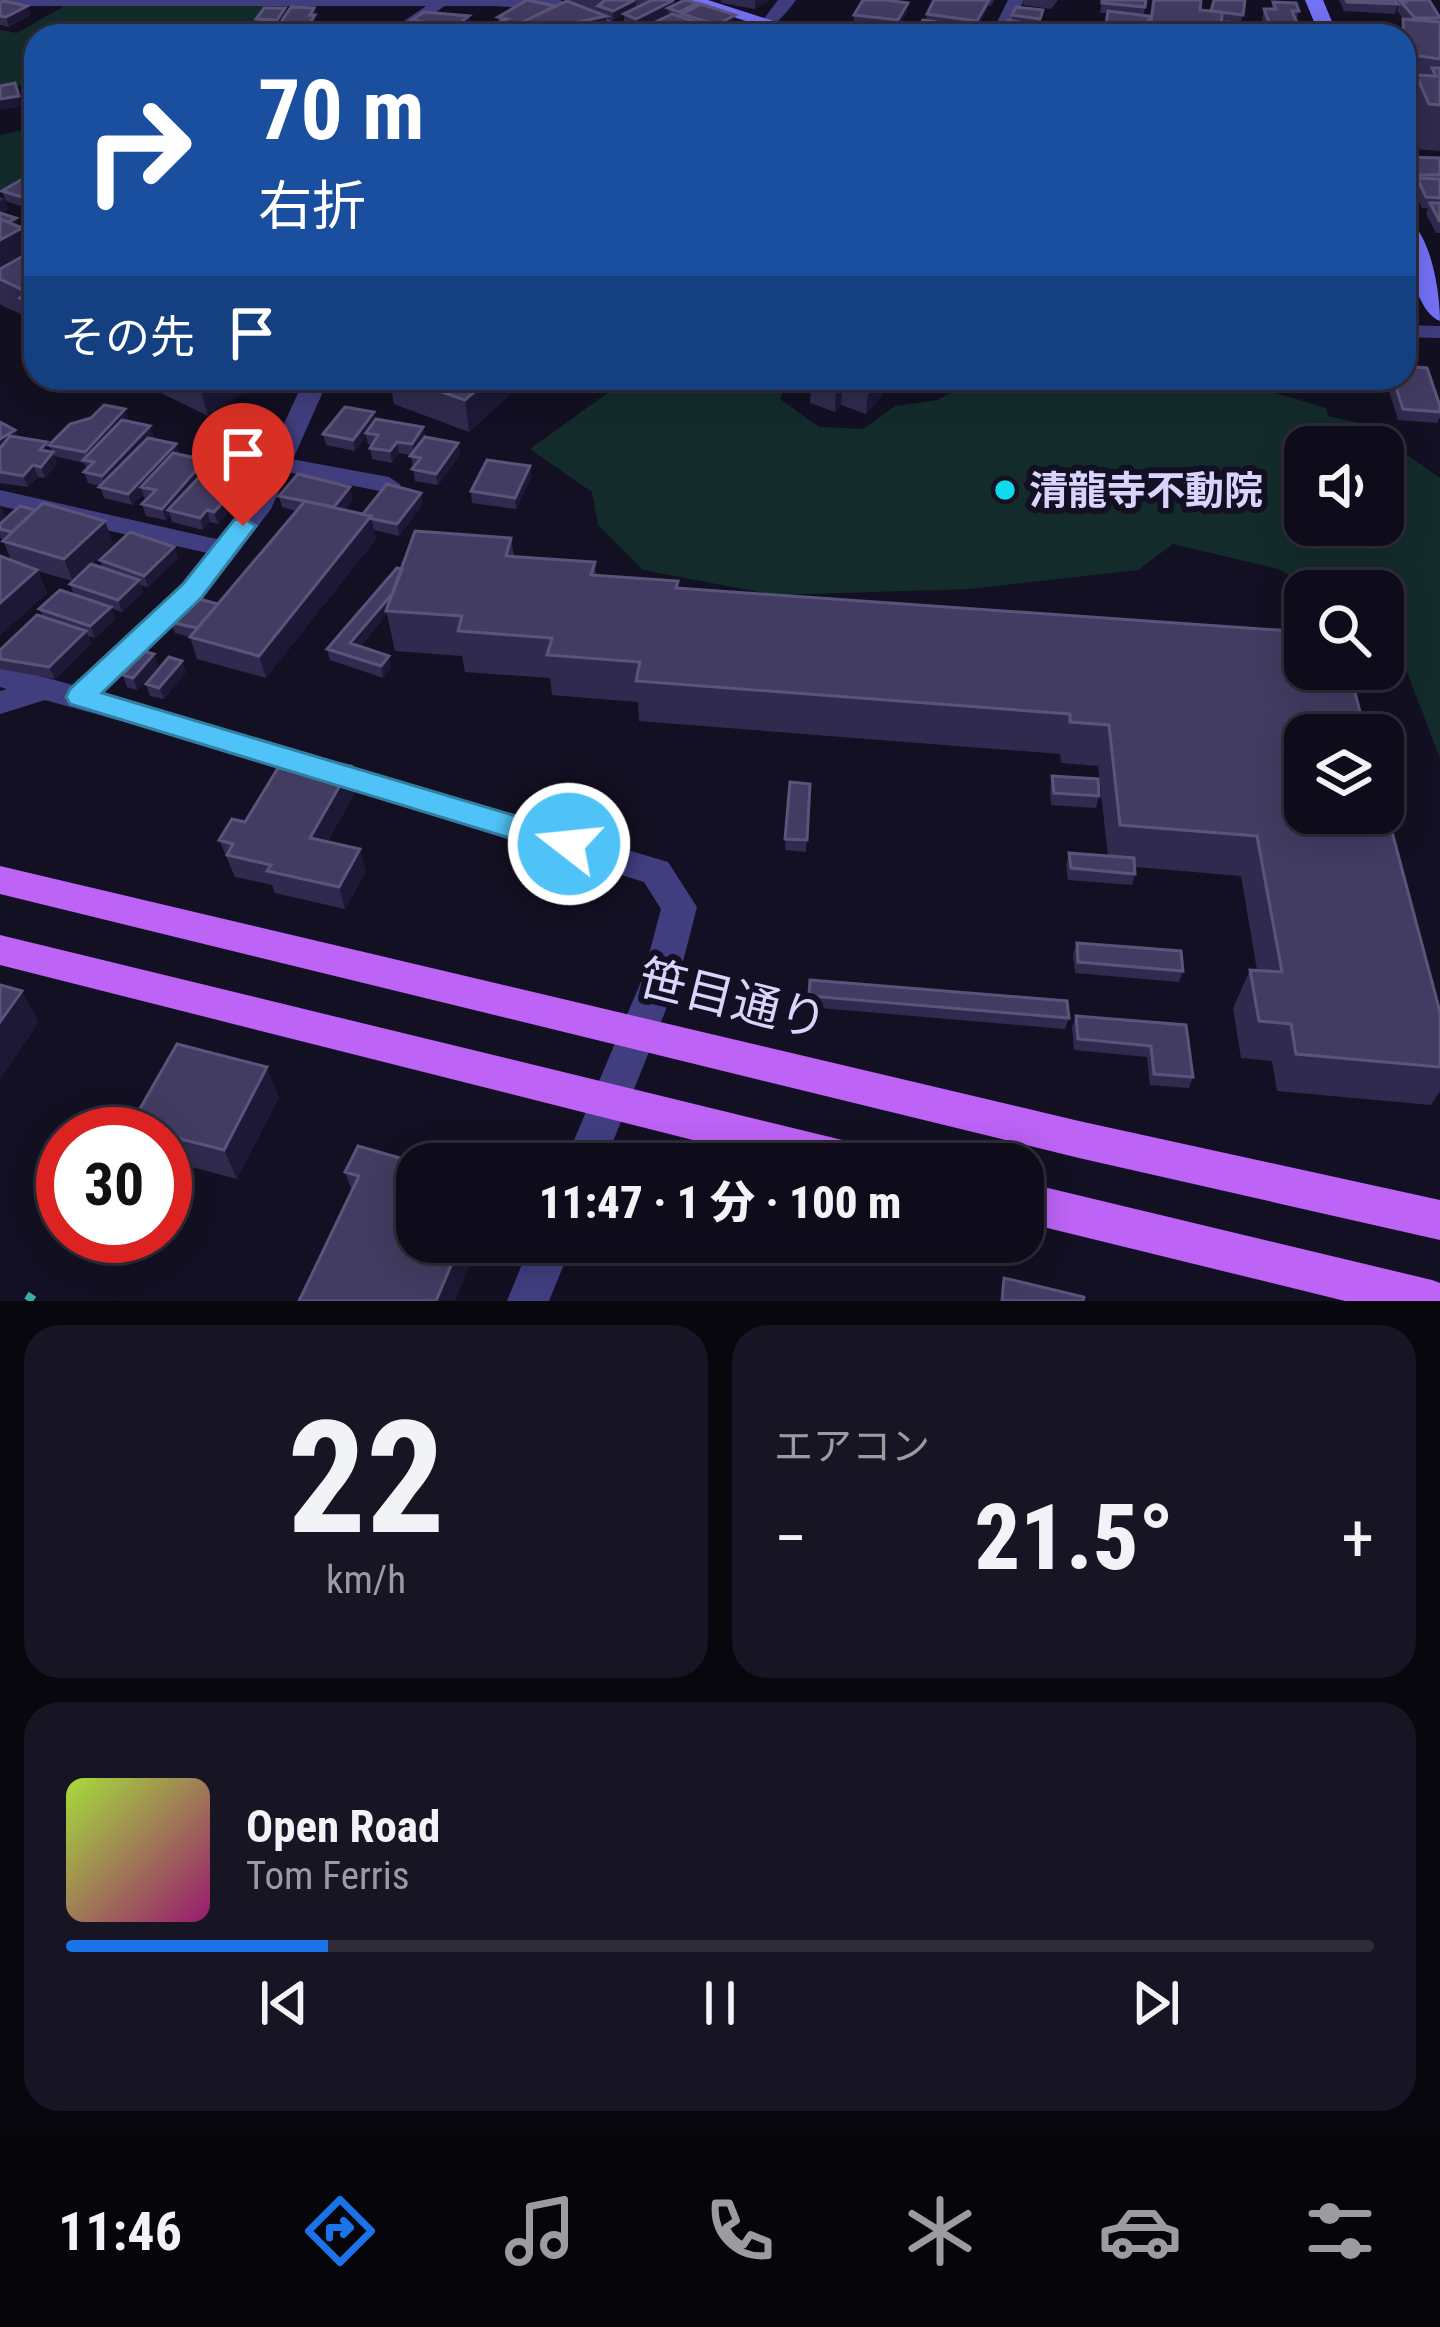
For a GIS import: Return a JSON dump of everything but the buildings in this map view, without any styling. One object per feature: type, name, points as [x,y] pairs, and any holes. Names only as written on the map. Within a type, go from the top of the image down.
[{"type":"main road","points":[[689,0],[769,24]]},
{"type":"main road","points":[[1416,254],[1440,314]]},
{"type":"main road","name":"笹目通り","points":[[0,880],[640,1031],[1190,1168],[1440,1220]]},
{"type":"main road","points":[[0,950],[774,1143]]},
{"type":"main road","points":[[1044,1207],[1432,1301]]},
{"type":"street","points":[[769,24],[787,0]]},
{"type":"street","points":[[0,2],[559,5],[610,24]]},
{"type":"street","points":[[80,697],[193,590],[261,503],[312,390]]},
{"type":"street","points":[[0,676],[656,872],[679,907],[661,977],[593,1143]]},
{"type":"street","points":[[0,703],[46,688]]},
{"type":"street","points":[[528,1301],[543,1263]]},
{"type":"lane","points":[[408,24],[443,1]]},
{"type":"lane","points":[[280,464],[388,485]]},
{"type":"lane","points":[[0,498],[225,549]]},
{"type":"green space","points":[[66,5],[268,6],[255,24],[33,24]]},
{"type":"green space","points":[[24,29],[24,85],[0,91],[0,30],[17,33]]},
{"type":"green space","points":[[24,130],[24,190],[13,196],[0,192],[0,135]]},
{"type":"green space","points":[[611,390],[784,390],[780,399],[819,427],[863,429],[895,406],[937,400],[956,390],[1265,390],[1366,426],[1284,426],[1284,546],[1404,546],[1404,453],[1440,478],[1440,758],[1404,668],[1404,570],[1284,572],[1173,544],[1138,570],[970,589],[775,595],[643,570],[598,525],[592,492],[530,449]]},
{"type":"place","name":"清龍寺不動院","points":[[1005,490]]},
{"type":"route","points":[[243,526],[193,590],[80,697],[569,844]]}]
